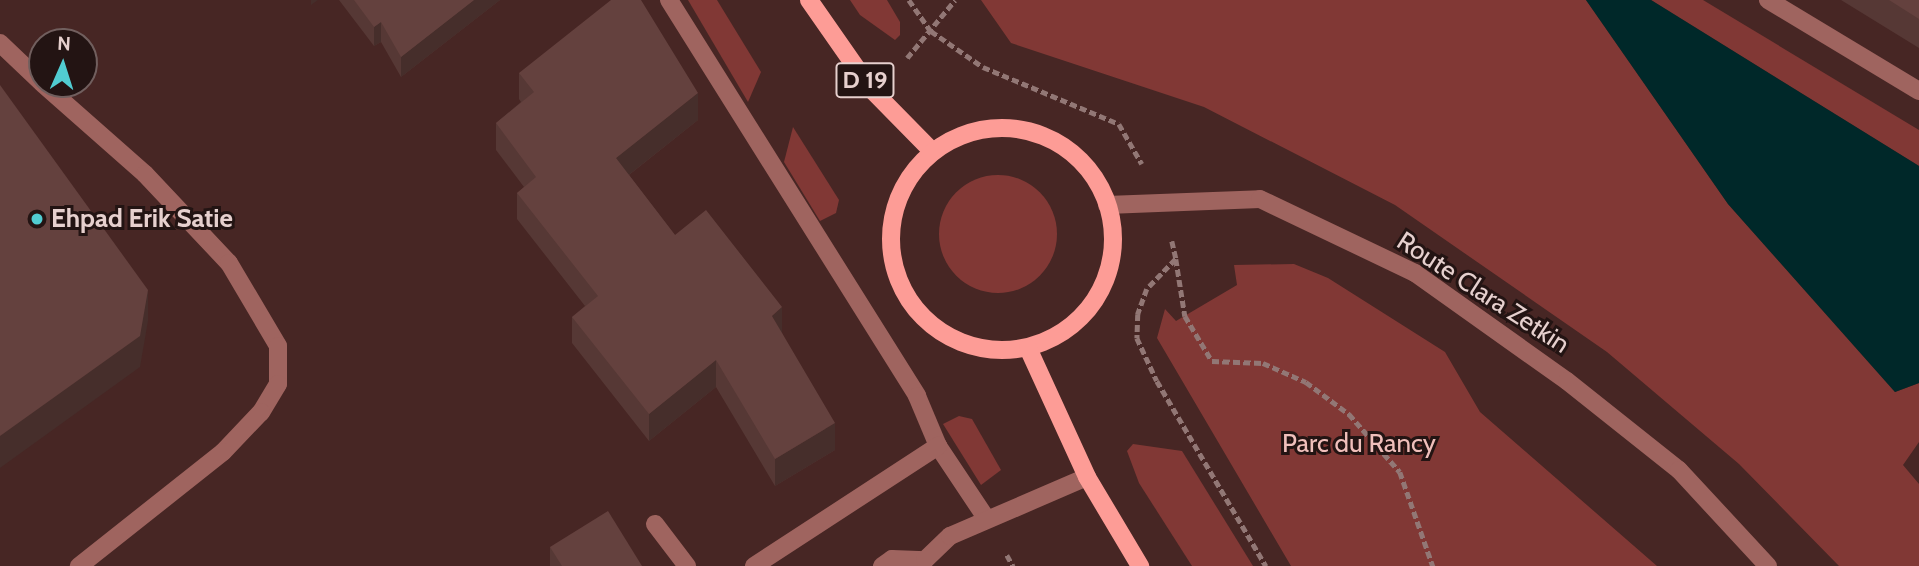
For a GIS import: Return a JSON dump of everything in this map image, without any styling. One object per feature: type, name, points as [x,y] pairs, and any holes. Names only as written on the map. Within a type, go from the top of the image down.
[{"type":"main road","name":"D 19","points":[[809,0],[871,89],[933,152]]},
{"type":"main road","points":[[1008,127],[1046,135],[1083,160],[1107,205],[1114,221],[1107,279],[1076,324],[1028,348],[989,350],[952,339],[921,316],[908,299],[893,263],[892,219],[906,183],[933,152],[967,132],[1008,127]]},
{"type":"main road","points":[[1028,348],[1087,477],[1140,566]]},
{"type":"street","points":[[669,0],[910,385],[938,446],[986,518]]},
{"type":"street","points":[[1768,0],[1919,91]]},
{"type":"street","points":[[0,43],[28,69]]},
{"type":"street","points":[[60,98],[145,174],[229,263],[278,346],[278,384],[261,412],[223,452],[79,566]]},
{"type":"street","name":"Route Clara Zetkin","points":[[1107,205],[1260,199],[1415,273],[1567,380],[1679,470],[1768,566]]},
{"type":"street","points":[[754,566],[938,446]]},
{"type":"street","points":[[882,566],[892,559],[924,563],[950,536],[986,518],[1087,477]]},
{"type":"street","points":[[655,524],[687,566]]},
{"type":"path","points":[[909,0],[931,30],[983,67],[1119,124],[1135,146]]},
{"type":"path","points":[[907,58],[955,0]]},
{"type":"path","points":[[1174,248],[1185,316],[1212,361],[1264,363],[1306,382],[1349,414],[1400,472],[1433,566]]},
{"type":"path","points":[[1176,259],[1147,289],[1138,314],[1137,338],[1157,381],[1266,566]]},
{"type":"green space","points":[[688,0],[717,0],[761,72],[748,102]]},
{"type":"green space","points":[[850,0],[887,0],[900,22],[900,35],[895,40],[860,15]]},
{"type":"green space","points":[[981,0],[1586,0],[1728,204],[1895,392],[1919,383],[1919,442],[1903,465],[1919,484],[1919,566],[1839,566],[1739,464],[1607,352],[1395,205],[1204,107],[1011,43]]},
{"type":"green space","points":[[1651,0],[1703,0],[1919,130],[1919,166]]},
{"type":"green space","points":[[793,127],[839,200],[836,213],[820,221],[784,162]]},
{"type":"green space","points":[[998,175],[1031,185],[1047,201],[1057,234],[1047,267],[1031,283],[998,293],[965,283],[949,267],[939,234],[949,201],[965,185]]},
{"type":"green space","name":"Parc du Rancy","points":[[1294,264],[1328,278],[1445,352],[1480,412],[1657,566],[1291,566],[1157,338],[1165,309],[1176,321],[1237,285],[1234,265]]},
{"type":"green space","points":[[959,416],[972,419],[1001,470],[981,485],[943,424]]},
{"type":"green space","points":[[1133,444],[1182,451],[1253,566],[1192,566],[1139,483],[1127,451]]},
{"type":"water","points":[[1586,0],[1651,0],[1919,166],[1919,383],[1895,392],[1728,204]]},
{"type":"building","points":[[354,0],[474,0],[401,57],[381,22],[374,27]]},
{"type":"building","points":[[611,0],[641,0],[698,93],[616,158],[675,235],[706,210],[782,307],[772,316],[835,423],[775,459],[716,360],[649,414],[572,317],[598,296],[517,193],[536,177],[496,123],[534,92],[519,73]]},
{"type":"building","points":[[1889,0],[1919,0],[1919,19]]},
{"type":"building","name":"Ehpad Erik Satie","points":[[0,85],[148,290],[140,336],[0,436]]},
{"type":"building","points":[[608,511],[642,566],[562,566],[550,547]]},
{"type":"place","name":"Ehpad Erik Satie","points":[[37,219]]}]
